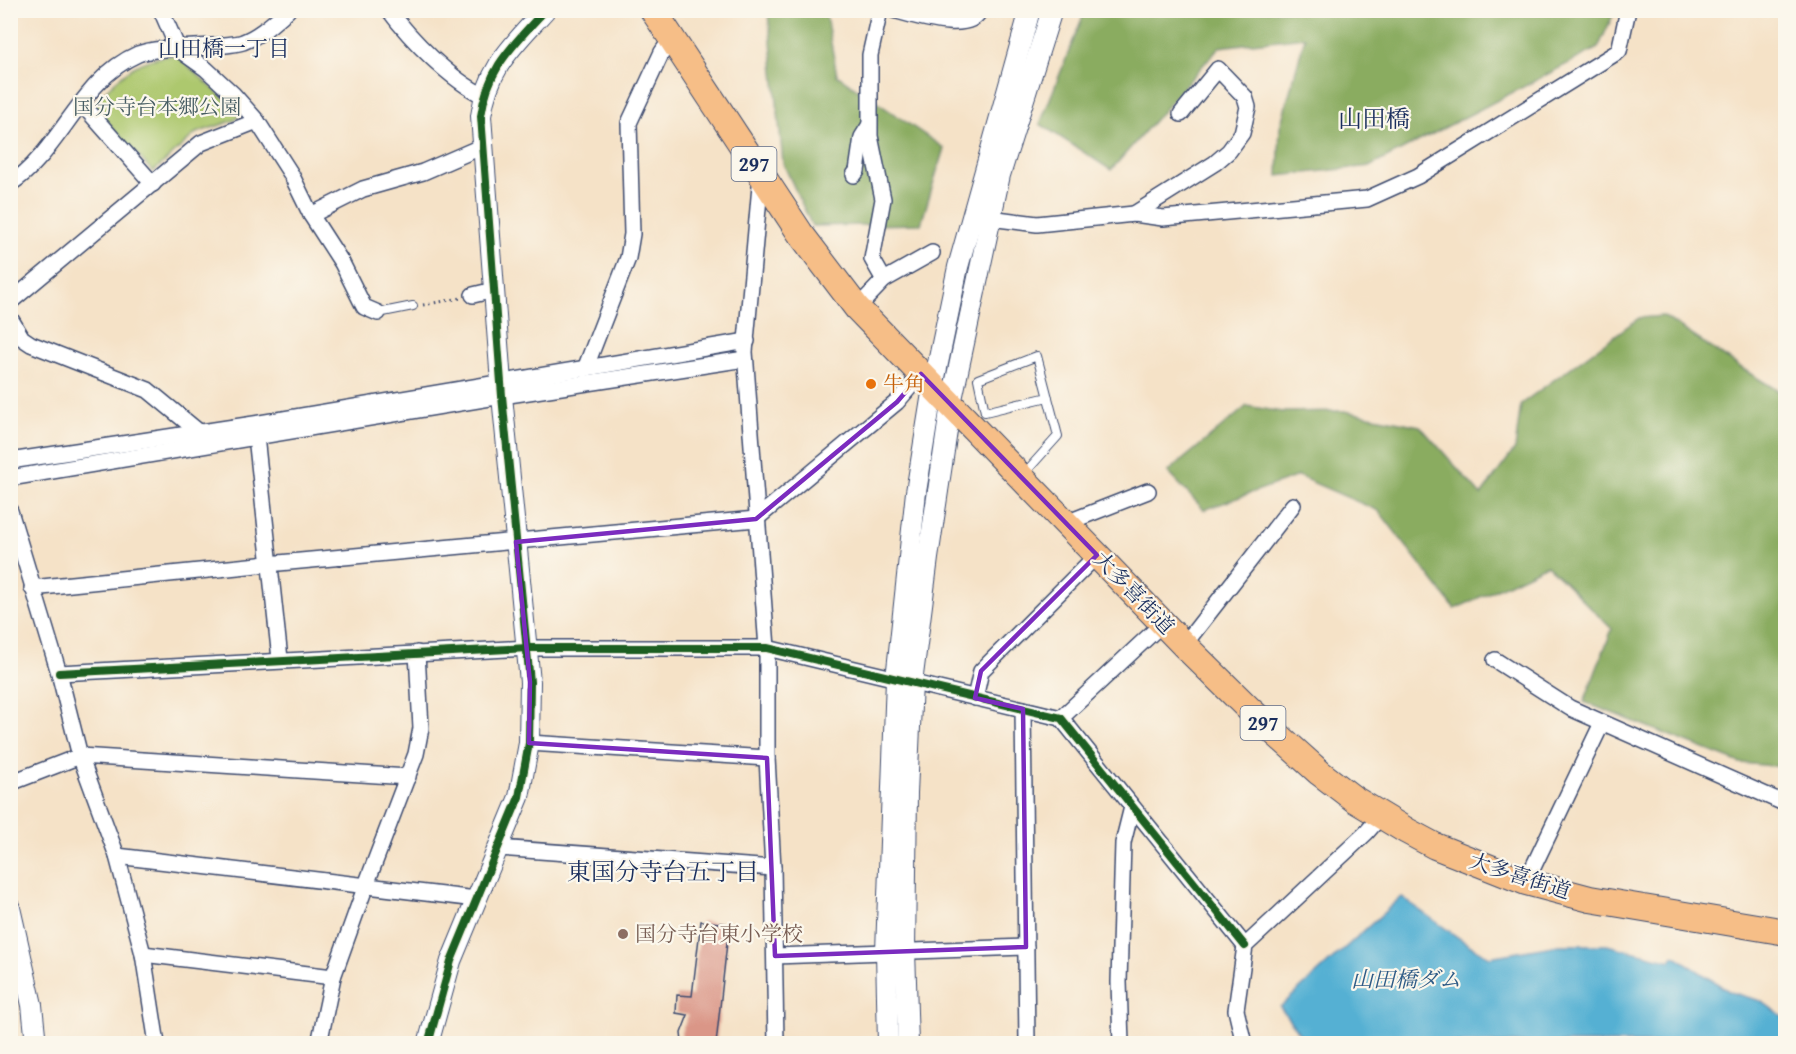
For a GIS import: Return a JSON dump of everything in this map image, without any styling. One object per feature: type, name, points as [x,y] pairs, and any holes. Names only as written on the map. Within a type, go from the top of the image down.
[{"type":"highway","name":"大多喜街道","points":[[654,10],[761,176],[818,258],[857,308],[1184,645],[1251,711],[1320,773],[1382,816],[1436,846],[1526,882],[1590,899],[1785,932]]},
{"type":"street","points":[[161,10],[178,49],[219,81],[257,121],[291,174],[311,215],[342,263],[364,307],[378,313]]},
{"type":"street","points":[[10,184],[28,173],[96,85],[112,71],[139,54],[160,49],[242,43],[288,10]]},
{"type":"street","points":[[389,10],[408,36],[471,90],[484,96]]},
{"type":"street","points":[[428,1044],[451,961],[519,797],[529,743],[531,682],[502,389],[481,116],[490,78],[545,10]]},
{"type":"street","points":[[880,10],[870,55],[870,124],[872,150],[878,168],[883,199],[872,259],[884,279]]},
{"type":"street","points":[[893,10],[929,14],[964,23],[974,20],[980,10]]},
{"type":"street","points":[[888,1044],[907,793],[904,681],[928,558],[935,388],[958,267],[1030,10]]},
{"type":"street","points":[[935,388],[990,218],[1003,164],[1052,10]]},
{"type":"street","points":[[990,218],[1037,224],[1134,214],[1163,218],[1367,199],[1418,176],[1619,51],[1628,10]]},
{"type":"street","points":[[585,369],[628,258],[632,234],[629,123],[662,52],[671,39]]},
{"type":"street","points":[[1134,214],[1215,163],[1229,151],[1242,133],[1248,107],[1245,97],[1218,69],[1181,114]]},
{"type":"street","points":[[82,104],[153,184]]},
{"type":"street","points":[[10,302],[201,143],[257,121]]},
{"type":"street","points":[[854,175],[857,171],[862,137],[870,124]]},
{"type":"street","points":[[311,215],[363,189],[423,172],[483,146]]},
{"type":"street","points":[[761,176],[745,358],[767,648],[767,758],[773,868],[776,1044]]},
{"type":"street","points":[[857,308],[884,279],[932,253]]},
{"type":"street","points":[[473,296],[494,290]]},
{"type":"street","points":[[10,318],[22,338],[31,344],[148,390],[199,432]]},
{"type":"street","points":[[502,389],[585,369],[747,341]]},
{"type":"street","points":[[10,478],[255,431],[502,389],[745,358]]},
{"type":"street","points":[[32,588],[756,519],[897,402],[935,388]]},
{"type":"street","points":[[10,461],[199,432],[255,431]]},
{"type":"street","points":[[255,431],[280,659]]},
{"type":"street","points":[[1066,523],[1148,491]]},
{"type":"street","points":[[1184,645],[1293,505]]},
{"type":"street","points":[[10,511],[59,673],[80,756],[117,856],[143,954],[157,1044]]},
{"type":"street","points":[[975,698],[981,671],[1097,555]]},
{"type":"street","points":[[1061,718],[1163,623]]},
{"type":"street","points":[[59,673],[280,659],[528,648],[767,648],[1061,718],[1245,946]]},
{"type":"street","points":[[319,1044],[333,977],[416,754],[421,728],[417,653]]},
{"type":"street","points":[[1495,660],[1570,708],[1785,804]]},
{"type":"street","points":[[1023,709],[1027,1044]]},
{"type":"street","points":[[1526,882],[1602,723]]},
{"type":"street","points":[[529,743],[767,758]]},
{"type":"street","points":[[10,783],[80,756],[408,777]]},
{"type":"street","points":[[1121,1044],[1119,982],[1123,843],[1132,807]]},
{"type":"street","points":[[1244,1044],[1236,1010],[1245,946],[1382,816]]},
{"type":"street","points":[[499,848],[773,868]]},
{"type":"street","points":[[117,856],[476,899]]},
{"type":"street","points":[[10,908],[32,1005],[36,1044]]},
{"type":"street","points":[[775,956],[1026,947]]},
{"type":"street","points":[[896,950],[908,1044]]},
{"type":"street","points":[[143,954],[333,977]]},
{"type":"lane","points":[[378,313],[413,306]]},
{"type":"lane","points":[[1022,476],[1058,436],[1048,397],[1036,356],[978,379],[985,412],[1048,397]]},
{"type":"path","points":[[413,306],[473,296]]},
{"type":"highlighted area","points":[[921,374],[1097,555],[981,671],[975,698],[1023,709],[1026,947],[775,956],[767,758],[529,743],[530,682],[516,542],[756,519],[897,402]]},
{"type":"green space","points":[[1085,10],[1615,11],[1598,48],[1371,166],[1278,176],[1280,127],[1305,37],[1219,47],[1111,170],[1040,124]]},
{"type":"green space","points":[[768,11],[825,11],[837,75],[944,148],[921,224],[812,226],[783,163]]},
{"type":"green space","name":"国分寺台本郷公園","points":[[176,55],[241,114],[235,120],[196,133],[153,172],[96,110],[95,102],[130,69],[150,60]]},
{"type":"green space","points":[[1663,316],[1785,395],[1785,767],[1740,763],[1584,702],[1612,629],[1547,565],[1455,609],[1379,511],[1298,476],[1204,510],[1168,472],[1247,406],[1282,412],[1344,411],[1420,426],[1481,495],[1515,449],[1521,404],[1639,318]]},
{"type":"water","name":"山田橋ダム","points":[[1401,897],[1489,957],[1559,945],[1607,945],[1671,961],[1674,955],[1730,992],[1761,1001],[1785,1018],[1785,1043],[1306,1043],[1280,1007]]},
{"type":"building","points":[[701,921],[729,924],[716,1044],[682,1042],[681,1033],[688,1015],[676,1013],[677,995],[692,996]]},
{"type":"cycle path","points":[[428,1044],[451,961],[519,797],[529,743],[530,682],[502,396],[481,116],[489,83],[496,70],[513,46],[545,10]]},
{"type":"cycle path","points":[[59,673],[528,648],[767,648],[1061,718],[1245,946]]},
{"type":"place","name":"牛角","points":[[871,384]]},
{"type":"place","name":"国分寺台東小学校","points":[[623,934]]},
{"type":"district","name":"山田橋一丁目","points":[[224,48]]},
{"type":"district","name":"山田橋","points":[[1374,119]]},
{"type":"district","name":"東国分寺台五丁目","points":[[663,872]]}]
